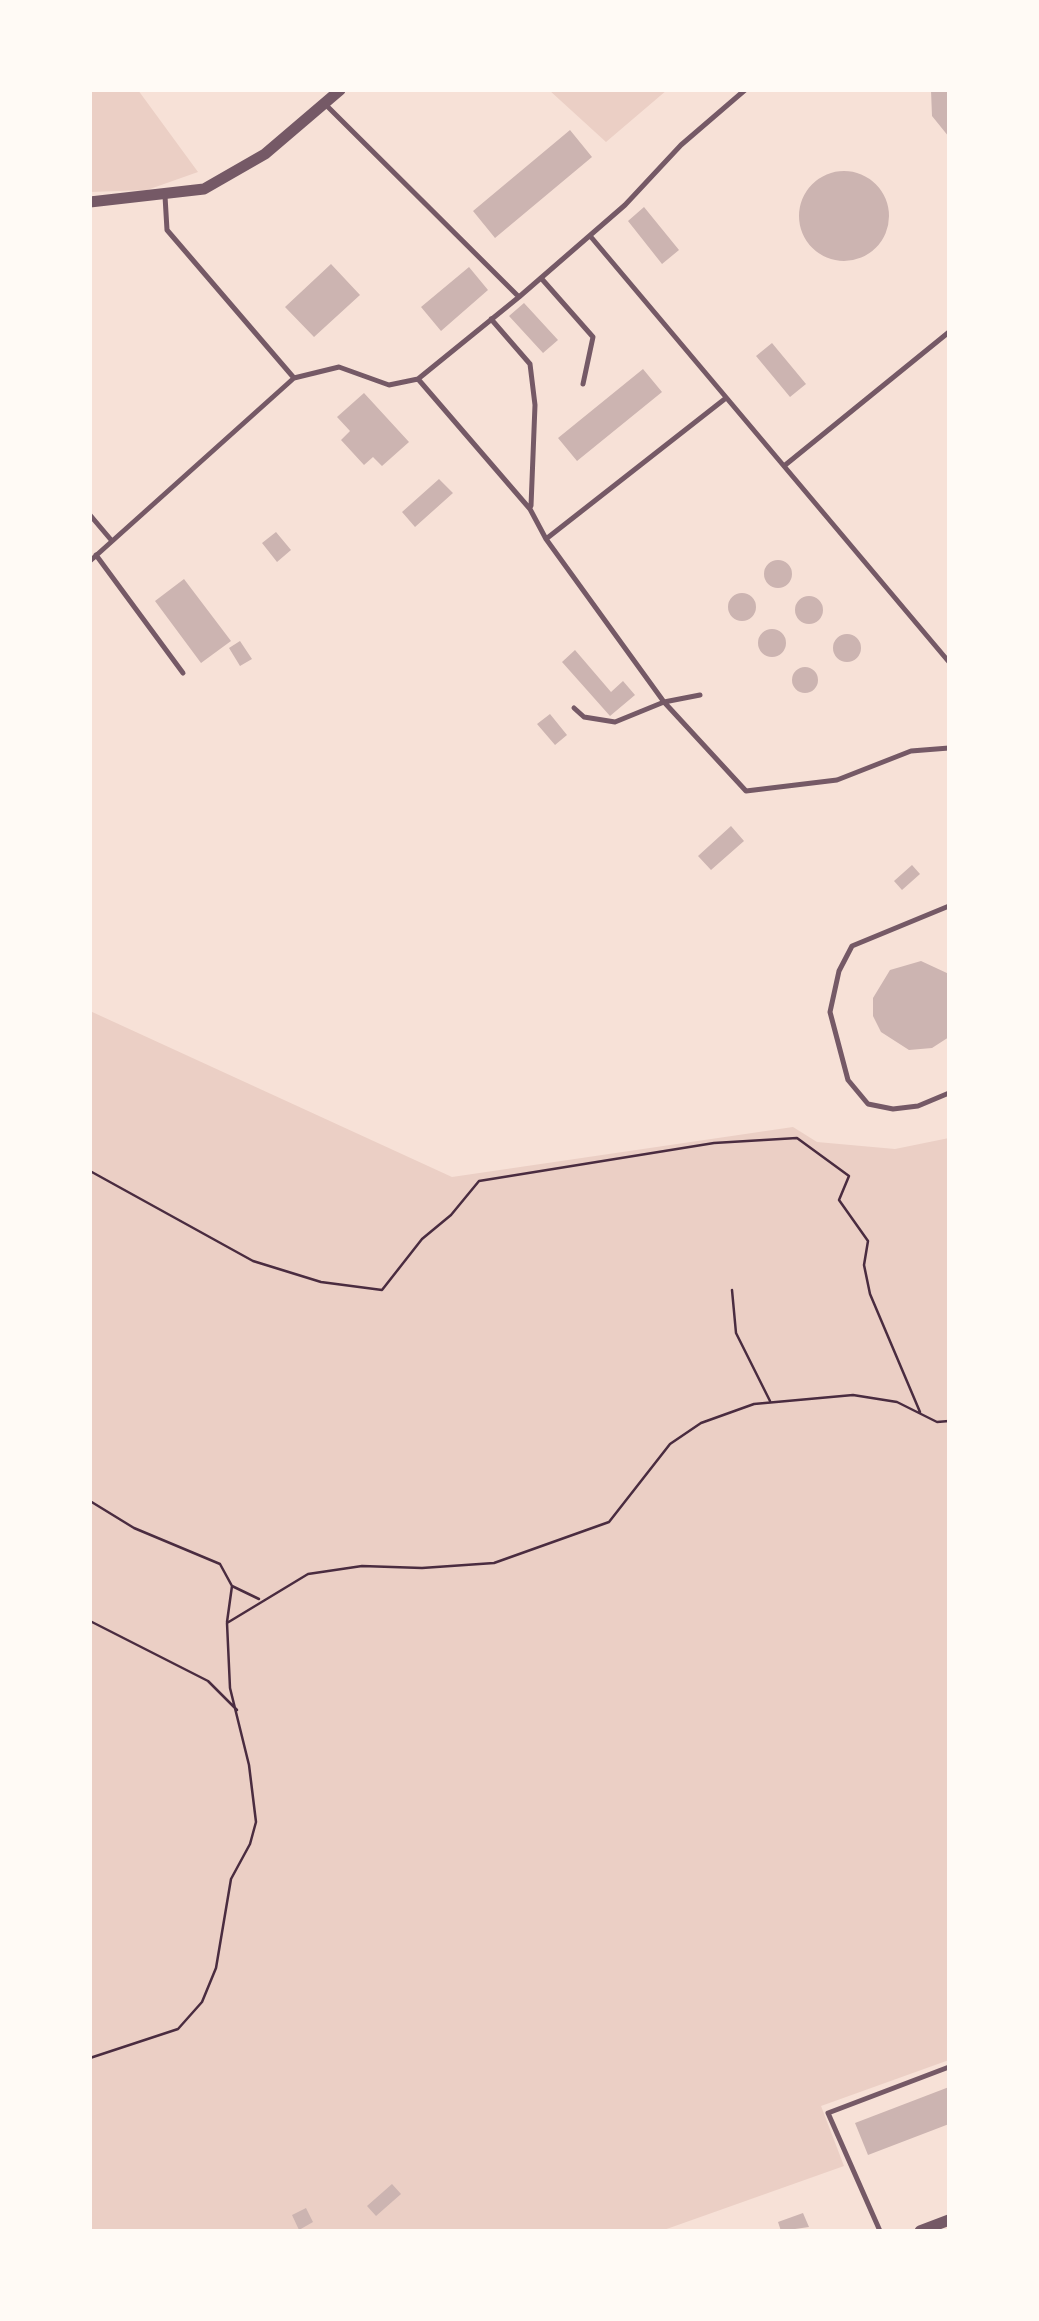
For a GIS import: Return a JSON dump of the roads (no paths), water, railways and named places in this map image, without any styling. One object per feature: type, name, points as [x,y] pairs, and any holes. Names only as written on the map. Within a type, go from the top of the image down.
[{"type":"street","points":[[90,202],[204,189],[265,154],[340,90]]},
{"type":"street","points":[[920,2231],[949,2220]]},
{"type":"lane","points":[[90,561],[294,378],[339,367],[389,385],[418,379],[590,236],[682,145],[745,90]]},
{"type":"lane","points":[[324,104],[518,297]]},
{"type":"lane","points":[[165,196],[167,230],[294,378]]},
{"type":"lane","points":[[590,236],[949,662]]},
{"type":"lane","points":[[540,278],[593,338],[583,384]]},
{"type":"lane","points":[[491,319],[530,364],[535,405],[530,509]]},
{"type":"lane","points":[[784,466],[949,332]]},
{"type":"lane","points":[[418,379],[530,509],[546,539],[664,702],[746,792],[837,780],[911,751],[949,748]]},
{"type":"lane","points":[[546,539],[726,398]]},
{"type":"lane","points":[[90,515],[112,541]]},
{"type":"lane","points":[[96,555],[183,673]]},
{"type":"lane","points":[[574,708],[584,717],[614,722],[664,702],[700,695]]},
{"type":"lane","points":[[949,906],[852,946],[839,971],[830,1012],[848,1080],[868,1104],[893,1109],[918,1106],[949,1093]]},
{"type":"lane","points":[[880,2231],[828,2112],[949,2066]]}]
